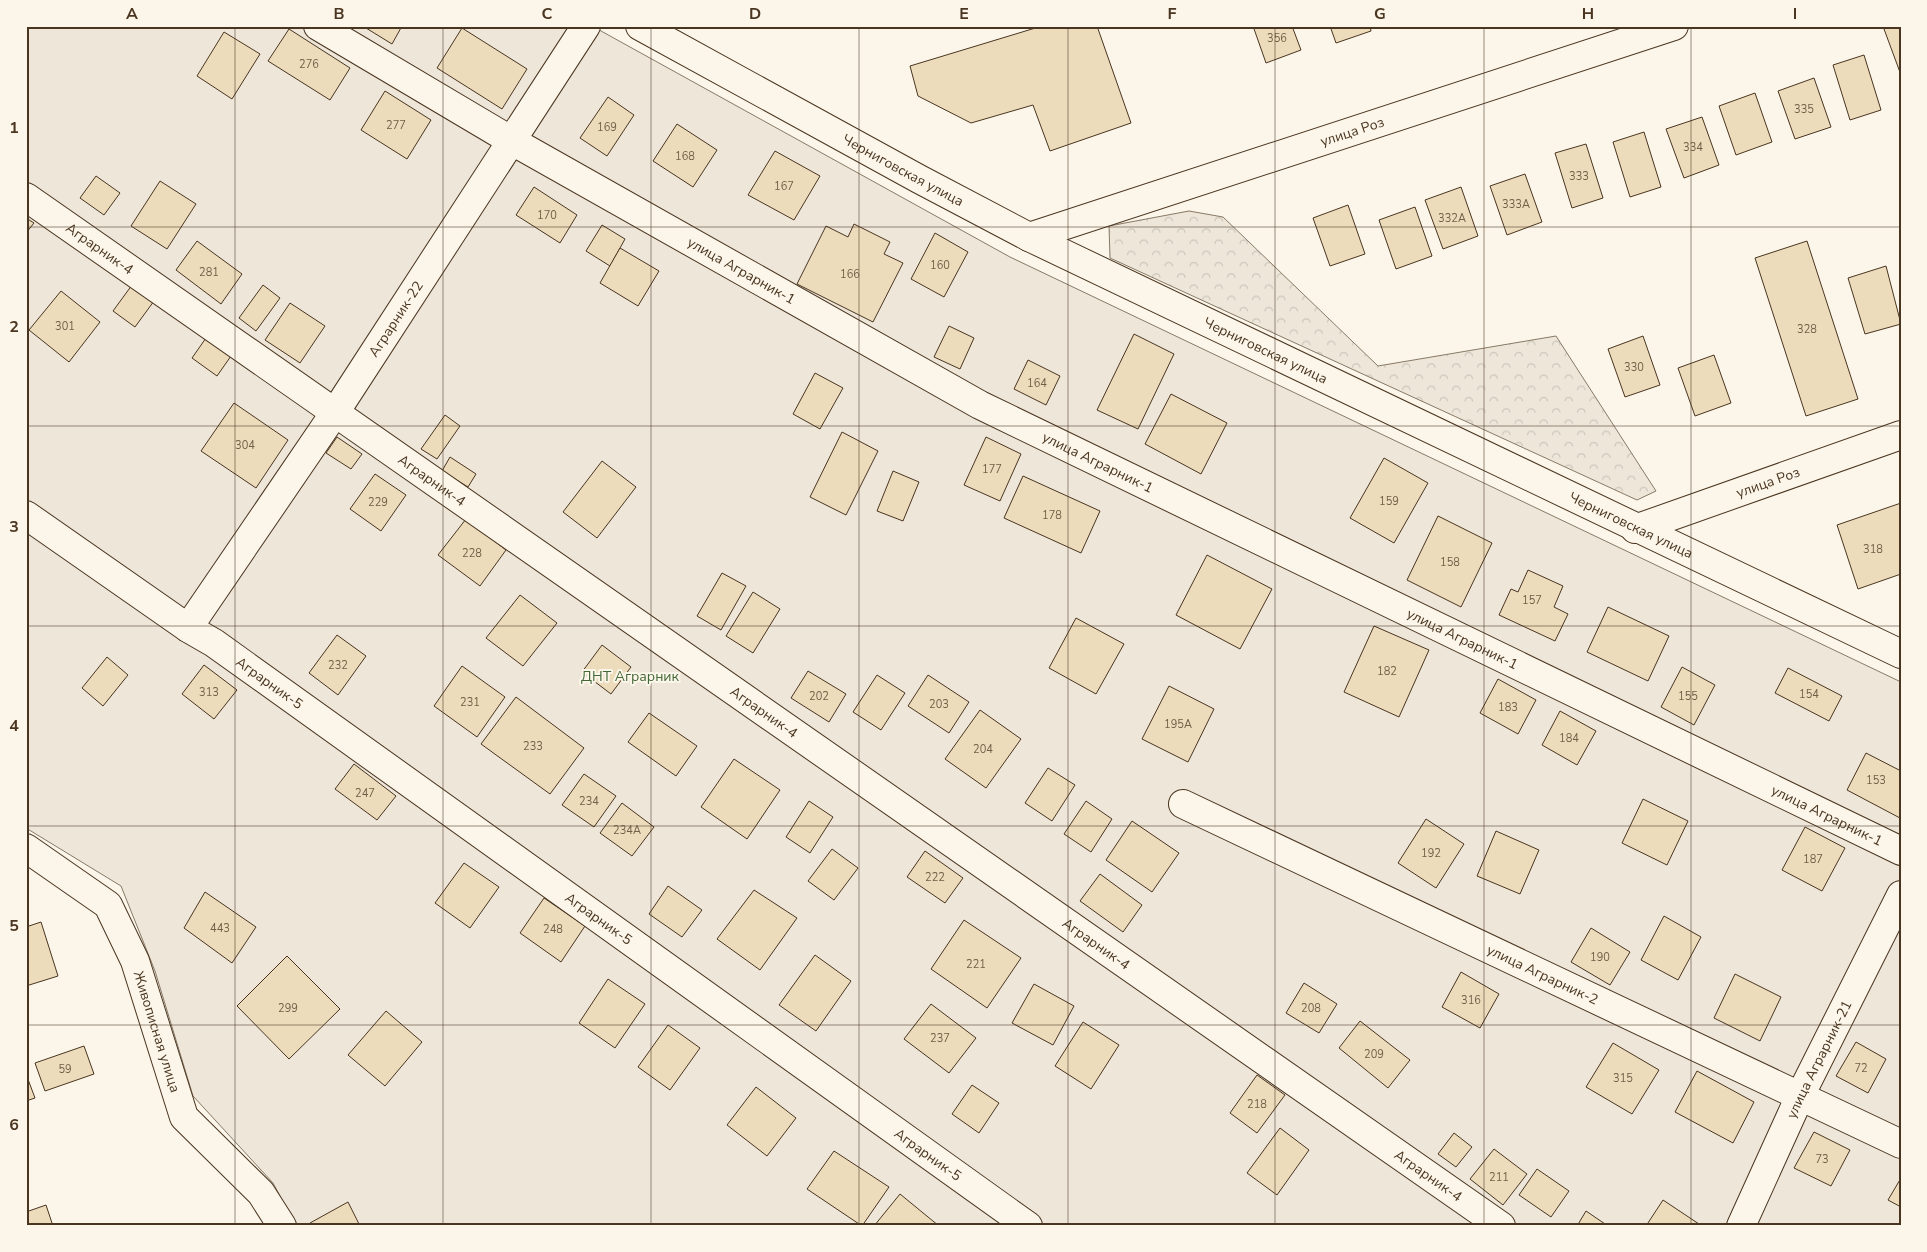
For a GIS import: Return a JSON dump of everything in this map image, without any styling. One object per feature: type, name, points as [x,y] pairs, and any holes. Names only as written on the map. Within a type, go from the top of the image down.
[{"type":"street","name":"улица Аграрник-1","points":[[318,26],[512,141],[980,406],[1901,851]]},
{"type":"street","name":"Аграрник-22","points":[[194,619],[336,411],[586,26]]},
{"type":"street","name":"Черниговская улица","points":[[640,26],[919,179],[1029,236],[1901,654]]},
{"type":"street","name":"улица Роз","points":[[1029,236],[1674,26]]},
{"type":"street","name":"Аграрник-4","points":[[26,197],[336,411],[1502,1226]]},
{"type":"street","name":"улица Роз","points":[[1635,528],[1901,435]]},
{"type":"street","name":"Аграрник-5","points":[[26,514],[194,619],[214,643],[1028,1226]]},
{"type":"street","name":"улица Аграрник-2","points":[[1183,804],[1901,1144]]},
{"type":"street","name":"Живописная улица","points":[[26,848],[108,905],[135,961],[184,1116],[261,1193],[282,1226]]},
{"type":"street","name":"улица Аграрник-21","points":[[1741,1226],[1800,1096],[1901,895]]},
{"type":"green space","name":"ДНТ Аграрник","points":[[26,26],[592,26],[1010,257],[1901,682],[1901,1226],[296,1226],[273,1183],[193,1096],[155,971],[121,886],[26,828]]},
{"type":"green space","points":[[1189,211],[1223,217],[1378,366],[1556,336],[1656,491],[1637,500],[1110,258],[1109,226]]},
{"type":"building","points":[[367,26],[402,26],[392,44],[366,28]]},
{"type":"building","points":[[1042,26],[1097,26],[1131,123],[1050,151],[1033,105],[971,123],[918,96],[910,66]]},
{"type":"building","points":[[1253,26],[1292,26],[1301,50],[1266,63]]},
{"type":"building","points":[[1330,26],[1370,26],[1371,31],[1336,43]]},
{"type":"building","points":[[1891,26],[1901,26],[1901,75],[1884,29]]},
{"type":"building","points":[[462,28],[527,69],[502,109],[437,68]]},
{"type":"building","points":[[289,29],[350,68],[330,100],[268,61]]},
{"type":"building","points":[[224,32],[260,54],[232,99],[197,76]]},
{"type":"building","points":[[1864,55],[1881,110],[1850,120],[1833,65]]},
{"type":"building","points":[[1814,78],[1831,127],[1795,139],[1778,91]]},
{"type":"building","points":[[385,91],[431,120],[407,159],[361,130]]},
{"type":"building","points":[[1755,93],[1772,142],[1736,155],[1719,106]]},
{"type":"building","points":[[608,97],[634,115],[607,156],[580,138]]},
{"type":"building","points":[[1702,117],[1719,165],[1684,178],[1666,129]]},
{"type":"building","points":[[677,124],[717,150],[693,187],[653,161]]},
{"type":"building","points":[[1644,132],[1661,187],[1630,197],[1613,142]]},
{"type":"building","points":[[1586,144],[1603,198],[1572,208],[1555,153]]},
{"type":"building","points":[[775,151],[820,176],[794,220],[748,195]]},
{"type":"building","points":[[1525,174],[1542,222],[1507,235],[1490,186]]},
{"type":"building","points":[[96,176],[120,193],[104,215],[80,198]]},
{"type":"building","points":[[160,181],[196,204],[167,249],[131,226]]},
{"type":"building","points":[[534,187],[577,215],[560,243],[516,215]]},
{"type":"building","points":[[1461,187],[1478,236],[1443,249],[1425,200]]},
{"type":"building","points":[[1348,205],[1365,254],[1330,266],[1313,218]]},
{"type":"building","points":[[1415,207],[1432,256],[1396,269],[1379,220]]},
{"type":"building","points":[[26,218],[34,223],[26,233]]},
{"type":"building","points":[[854,224],[890,242],[884,254],[903,263],[873,322],[797,284],[826,226],[848,237]]},
{"type":"building","points":[[602,225],[625,239],[610,266],[586,251]]},
{"type":"building","points":[[935,233],[968,252],[944,297],[911,279]]},
{"type":"building","points":[[197,241],[242,274],[221,304],[176,270]]},
{"type":"building","points":[[1807,241],[1858,399],[1806,416],[1755,258]]},
{"type":"building","points":[[620,248],[659,271],[638,306],[600,283]]},
{"type":"building","points":[[1886,266],[1901,324],[1865,334],[1848,278]]},
{"type":"building","points":[[132,285],[154,301],[135,327],[113,311]]},
{"type":"building","points":[[263,285],[280,298],[256,331],[239,318]]},
{"type":"building","points":[[61,291],[100,322],[69,362],[29,330]]},
{"type":"building","points":[[290,303],[325,326],[300,363],[265,340]]},
{"type":"building","points":[[949,326],[974,338],[960,369],[934,357]]},
{"type":"building","points":[[1134,334],[1174,354],[1138,429],[1097,410]]},
{"type":"building","points":[[1643,336],[1660,385],[1625,397],[1608,349]]},
{"type":"building","points":[[206,338],[231,356],[217,376],[192,358]]},
{"type":"building","points":[[1714,355],[1731,403],[1695,416],[1678,368]]},
{"type":"building","points":[[1028,360],[1060,376],[1046,405],[1014,389]]},
{"type":"building","points":[[815,373],[843,388],[820,429],[793,414]]},
{"type":"building","points":[[1171,394],[1227,423],[1201,474],[1145,444]]},
{"type":"building","points":[[234,403],[288,440],[256,488],[201,451]]},
{"type":"building","points":[[445,415],[460,426],[437,459],[421,449]]},
{"type":"building","points":[[842,432],[878,451],[846,515],[810,497]]},
{"type":"building","points":[[337,437],[362,454],[351,469],[326,453]]},
{"type":"building","points":[[986,437],[1021,454],[1000,501],[964,485]]},
{"type":"building","points":[[450,457],[476,474],[468,487],[442,471]]},
{"type":"building","points":[[1384,458],[1428,483],[1394,543],[1350,518]]},
{"type":"building","points":[[602,461],[636,487],[597,538],[563,512]]},
{"type":"building","points":[[893,471],[919,482],[903,521],[877,511]]},
{"type":"building","points":[[375,474],[406,495],[381,531],[350,509]]},
{"type":"building","points":[[1023,476],[1100,511],[1081,553],[1004,518]]},
{"type":"building","points":[[1901,503],[1901,574],[1858,589],[1837,525]]},
{"type":"building","points":[[1438,516],[1492,543],[1461,607],[1407,580]]},
{"type":"building","points":[[466,519],[506,550],[480,586],[438,555]]},
{"type":"building","points":[[1207,555],[1272,589],[1240,649],[1176,615]]},
{"type":"building","points":[[1528,570],[1563,586],[1554,607],[1568,614],[1555,641],[1499,615],[1511,589],[1518,592]]},
{"type":"building","points":[[722,573],[746,586],[721,630],[697,616]]},
{"type":"building","points":[[753,592],[780,609],[753,653],[726,636]]},
{"type":"building","points":[[520,595],[557,623],[523,666],[486,638]]},
{"type":"building","points":[[1608,607],[1669,636],[1648,681],[1587,652]]},
{"type":"building","points":[[1076,618],[1124,644],[1096,694],[1049,668]]},
{"type":"building","points":[[1374,626],[1429,650],[1399,717],[1344,692]]},
{"type":"building","points":[[337,635],[366,656],[338,695],[309,673]]},
{"type":"building","points":[[602,645],[631,667],[611,694],[582,672]]},
{"type":"building","points":[[107,657],[128,675],[103,706],[82,688]]},
{"type":"building","points":[[204,665],[237,690],[214,719],[182,694]]},
{"type":"building","points":[[462,666],[505,697],[477,737],[434,706]]},
{"type":"building","points":[[1682,667],[1715,685],[1694,725],[1661,707]]},
{"type":"building","points":[[1788,668],[1842,696],[1829,721],[1775,693]]},
{"type":"building","points":[[808,671],[846,694],[829,722],[791,698]]},
{"type":"building","points":[[877,675],[905,693],[881,730],[853,712]]},
{"type":"building","points":[[928,675],[969,702],[949,733],[908,706]]},
{"type":"building","points":[[1498,679],[1536,700],[1518,734],[1480,713]]},
{"type":"building","points":[[1169,686],[1214,709],[1188,762],[1142,739]]},
{"type":"building","points":[[516,697],[584,748],[550,794],[481,744]]},
{"type":"building","points":[[980,710],[1021,739],[986,788],[945,759]]},
{"type":"building","points":[[1560,711],[1596,731],[1577,765],[1542,745]]},
{"type":"building","points":[[649,713],[697,746],[676,776],[628,742]]},
{"type":"building","points":[[1866,753],[1901,771],[1900,818],[1847,790]]},
{"type":"building","points":[[734,759],[780,790],[747,839],[701,807]]},
{"type":"building","points":[[354,764],[396,796],[377,820],[335,789]]},
{"type":"building","points":[[1048,768],[1075,785],[1052,821],[1025,803]]},
{"type":"building","points":[[584,774],[616,796],[594,827],[562,805]]},
{"type":"building","points":[[1643,799],[1688,821],[1667,865],[1622,843]]},
{"type":"building","points":[[809,801],[833,817],[810,853],[786,837]]},
{"type":"building","points":[[1086,801],[1112,819],[1091,852],[1064,834]]},
{"type":"building","points":[[622,803],[654,827],[632,856],[600,833]]},
{"type":"building","points":[[1426,819],[1464,844],[1436,888],[1398,863]]},
{"type":"building","points":[[1132,821],[1179,853],[1152,892],[1106,860]]},
{"type":"building","points":[[1805,827],[1845,848],[1822,891],[1782,870]]},
{"type":"building","points":[[1496,831],[1539,850],[1520,894],[1477,876]]},
{"type":"building","points":[[832,849],[858,868],[834,900],[808,881]]},
{"type":"building","points":[[925,851],[963,878],[945,903],[907,877]]},
{"type":"building","points":[[464,863],[499,887],[470,928],[435,903]]},
{"type":"building","points":[[1100,874],[1142,905],[1123,932],[1080,901]]},
{"type":"building","points":[[668,886],[702,910],[682,937],[649,914]]},
{"type":"building","points":[[754,890],[797,918],[760,970],[717,939]]},
{"type":"building","points":[[205,892],[256,927],[232,963],[184,928]]},
{"type":"building","points":[[544,898],[585,926],[561,962],[520,933]]},
{"type":"building","points":[[1664,916],[1701,937],[1678,980],[1641,960]]},
{"type":"building","points":[[964,920],[1021,958],[987,1008],[931,969]]},
{"type":"building","points":[[41,922],[58,976],[26,986],[26,927]]},
{"type":"building","points":[[1591,928],[1630,952],[1610,985],[1571,962]]},
{"type":"building","points":[[815,955],[851,981],[816,1031],[779,1005]]},
{"type":"building","points":[[287,956],[340,1009],[289,1059],[237,1006]]},
{"type":"building","points":[[1461,972],[1499,994],[1480,1028],[1442,1007]]},
{"type":"building","points":[[1735,974],[1781,997],[1760,1041],[1714,1018]]},
{"type":"building","points":[[608,979],[645,1004],[615,1048],[579,1023]]},
{"type":"building","points":[[1304,983],[1337,1004],[1319,1033],[1286,1013]]},
{"type":"building","points":[[1034,984],[1074,1006],[1053,1045],[1012,1023]]},
{"type":"building","points":[[931,1004],[976,1038],[949,1073],[904,1039]]},
{"type":"building","points":[[386,1011],[422,1042],[385,1086],[348,1055]]},
{"type":"building","points":[[1360,1021],[1410,1060],[1388,1088],[1339,1048]]},
{"type":"building","points":[[1083,1022],[1119,1045],[1091,1089],[1055,1066]]},
{"type":"building","points":[[668,1025],[700,1048],[670,1090],[638,1067]]},
{"type":"building","points":[[1856,1042],[1886,1059],[1868,1093],[1836,1076]]},
{"type":"building","points":[[1613,1043],[1659,1070],[1632,1114],[1586,1087]]},
{"type":"building","points":[[84,1046],[94,1074],[45,1091],[35,1063]]},
{"type":"building","points":[[1697,1071],[1754,1102],[1733,1143],[1675,1112]]},
{"type":"building","points":[[26,1074],[35,1098],[26,1101]]},
{"type":"building","points":[[1257,1075],[1285,1095],[1257,1133],[1230,1113]]},
{"type":"building","points":[[972,1085],[999,1103],[979,1133],[952,1114]]},
{"type":"building","points":[[756,1087],[796,1118],[767,1156],[727,1125]]},
{"type":"building","points":[[1280,1128],[1309,1150],[1277,1195],[1247,1173]]},
{"type":"building","points":[[1814,1132],[1850,1150],[1831,1186],[1794,1168]]},
{"type":"building","points":[[1454,1133],[1472,1147],[1456,1167],[1438,1154]]},
{"type":"building","points":[[1494,1149],[1527,1174],[1503,1205],[1470,1179]]},
{"type":"building","points":[[834,1151],[889,1187],[862,1226],[807,1189]]},
{"type":"building","points":[[1537,1169],[1569,1191],[1551,1217],[1519,1195]]},
{"type":"building","points":[[1901,1178],[1901,1207],[1888,1200]]},
{"type":"building","points":[[900,1194],[939,1226],[874,1226]]},
{"type":"building","points":[[1663,1200],[1702,1226],[1646,1226]]},
{"type":"building","points":[[348,1202],[360,1226],[311,1226],[310,1223]]},
{"type":"building","points":[[46,1205],[53,1226],[26,1226],[26,1212]]},
{"type":"building","points":[[1586,1211],[1608,1226],[1577,1226]]}]
